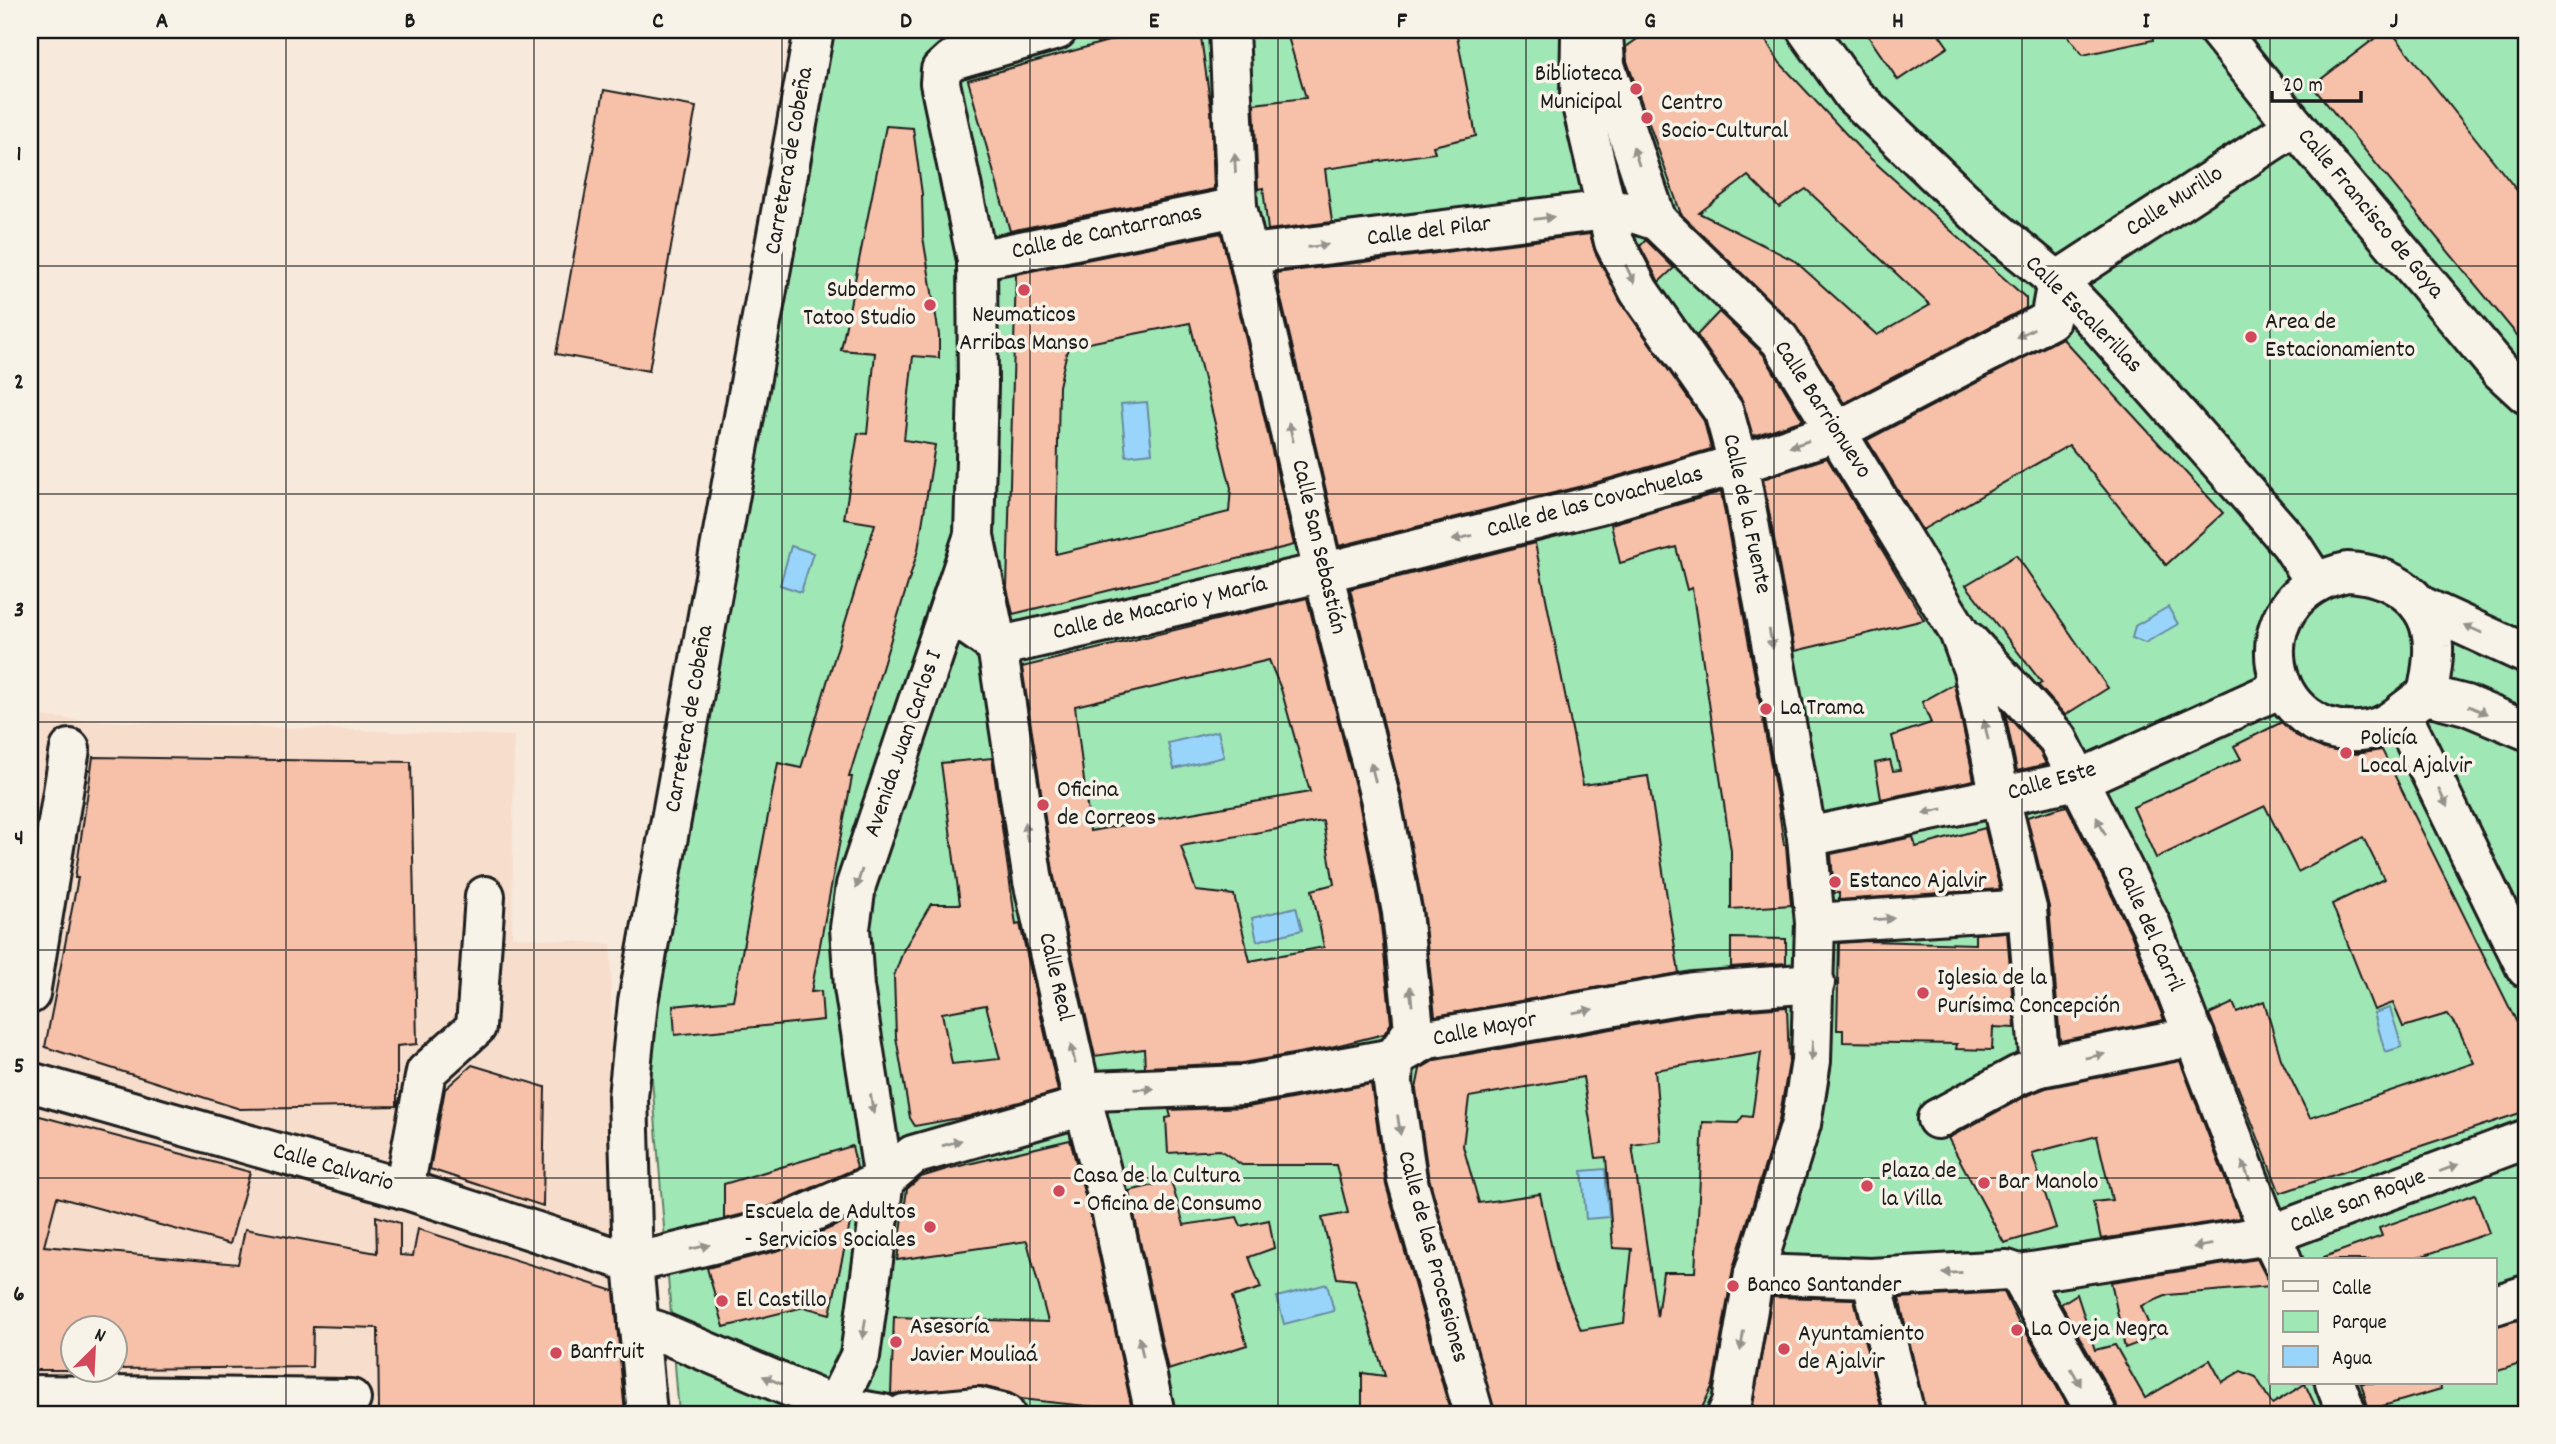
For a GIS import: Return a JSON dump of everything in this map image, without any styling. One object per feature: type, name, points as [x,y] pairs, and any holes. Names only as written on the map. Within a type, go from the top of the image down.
[{"type":"street","name":"Carretera de Cobeña","points":[[647,1414],[633,1263],[628,1097],[638,1002],[814,30]]},
{"type":"street","name":"Avenida Juan Carlos I","points":[[835,1410],[860,1356],[884,1180],[854,987],[850,928],[856,885],[974,535],[978,386],[977,260],[940,83],[942,70],[952,60],[1057,30]]},
{"type":"street","name":"Calle San Sebastián","points":[[1229,30],[1237,207],[1323,572],[1380,797],[1402,912],[1414,1029],[1394,1058]]},
{"type":"street","name":"Calle Escalerillas","points":[[1807,30],[1853,95],[1989,225],[2057,281],[2290,543],[2316,583]]},
{"type":"street","name":"Calle Francisco de Goya","points":[[2218,30],[2501,371],[2526,394]]},
{"type":"street","name":"Calle de la Fuente","points":[[1591,32],[1580,97],[1614,242],[1639,291],[1724,412],[1738,463],[1807,837],[1815,923],[1815,983]]},
{"type":"street","name":"Calle de la Fuente","points":[[1591,32],[1605,65],[1657,221]]},
{"type":"street","name":"Calle Murillo","points":[[2057,281],[2295,126]]},
{"type":"street","name":"Calle de Cantarranas","points":[[977,260],[1237,207]]},
{"type":"street","name":"Calle Barrionuevo","points":[[1607,210],[1630,212],[1657,221],[1780,340],[1959,632]]},
{"type":"street","name":"Calle del Pilar","points":[[1250,254],[1607,210]]},
{"type":"street","name":"Calle de las Covachuelas","points":[[1323,572],[1600,504],[1835,432],[2050,320],[2057,281]]},
{"type":"street","name":"Calle Real","points":[[974,535],[997,646],[1033,881],[1084,1106],[1111,1209],[1155,1414]]},
{"type":"street","name":"Calle de Macario y María","points":[[997,646],[1323,572]]},
{"type":"street","points":[[2347,572],[2368,573],[2387,579],[2405,590],[2419,605],[2428,623],[2433,643],[2433,663],[2415,705],[2387,724],[2352,731],[2317,722],[2302,712],[2290,698],[2281,683],[2275,647],[2278,628],[2285,611],[2296,596],[2327,576],[2347,572]]},
{"type":"street","points":[[2419,605],[2526,654]]},
{"type":"street","points":[[949,612],[997,646]]},
{"type":"street","points":[[1959,632],[1973,670],[2000,797],[2028,909],[2040,1067]]},
{"type":"street","name":"Calle del Carril","points":[[1959,632],[2058,739],[2151,925],[2276,1247]]},
{"type":"street","name":"Calle Este","points":[[1807,837],[2078,780],[2268,694],[2281,683]]},
{"type":"street","points":[[2415,705],[2466,705],[2526,730]]},
{"type":"street","points":[[2415,705],[2526,968]]},
{"type":"street","points":[[30,994],[70,749]]},
{"type":"street","points":[[404,1189],[426,1072],[476,1027],[485,896]]},
{"type":"street","points":[[1815,923],[2028,909]]},
{"type":"street","points":[[1727,1414],[1732,1403],[1754,1274],[1801,1125],[1811,1061],[1815,983]]},
{"type":"street","name":"Calle Mayor","points":[[1084,1106],[1094,1091],[1244,1085],[1394,1058],[1429,1039],[1442,1036],[1694,992],[1815,983]]},
{"type":"street","points":[[1937,1119],[2019,1075],[2040,1067],[2195,1036]]},
{"type":"street","name":"Calle de las Procesiones","points":[[1394,1058],[1393,1083],[1407,1179],[1474,1414]]},
{"type":"street","name":"Calle Calvario","points":[[30,1082],[404,1189],[633,1263]]},
{"type":"street","points":[[633,1263],[771,1230],[884,1180],[913,1155],[1084,1106]]},
{"type":"street","name":"Calle San Roque","points":[[2019,1274],[2276,1247],[2526,1139]]},
{"type":"street","points":[[1754,1274],[1871,1278],[2007,1270],[2019,1274],[2097,1414]]},
{"type":"street","points":[[1871,1278],[1905,1414]]},
{"type":"street","points":[[2496,1305],[2526,1295]]},
{"type":"street","points":[[638,1325],[658,1331],[835,1410],[883,1414]]},
{"type":"street","points":[[2335,1384],[2347,1414]]},
{"type":"street","points":[[30,1395],[351,1399]]},
{"type":"street","points":[[904,1414],[977,1408],[1005,1414]]},
{"type":"shaded area","points":[[30,715],[76,720],[514,736],[512,937],[611,944],[612,1214],[625,1414],[30,1414]]},
{"type":"green space","points":[[809,30],[2526,30],[2526,1414],[679,1414],[637,892],[762,293]]},
{"type":"water","points":[[1147,402],[1152,453],[1126,456],[1121,404]]},
{"type":"water","points":[[791,546],[813,553],[801,592],[780,585]]},
{"type":"water","points":[[2168,607],[2178,624],[2145,643],[2132,638],[2135,626]]},
{"type":"water","points":[[1218,731],[1224,757],[1174,769],[1168,743]]},
{"type":"water","points":[[1296,907],[1302,930],[1257,941],[1252,918]]},
{"type":"water","points":[[2390,1008],[2402,1047],[2385,1052],[2374,1013]]},
{"type":"water","points":[[1605,1169],[1609,1217],[1586,1219],[1582,1171]]},
{"type":"water","points":[[1327,1284],[1334,1311],[1284,1324],[1277,1297]]},
{"type":"building","points":[[1148,30],[1200,30],[1211,109],[1214,189],[1010,231],[968,80]]},
{"type":"building","points":[[1286,30],[1456,30],[1476,136],[1433,146],[1435,153],[1325,169],[1332,222],[1268,230],[1263,188],[1258,189],[1254,104],[1306,98]]},
{"type":"building","points":[[1650,30],[1759,30],[1780,63],[1860,149],[2026,298],[2026,308],[1844,403],[1795,325],[1681,214],[1627,61],[1626,47]],"holes":[[[1748,176],[1779,207],[1806,189],[1930,305],[1877,335],[1795,261],[1699,213]]]},
{"type":"building","points":[[1864,30],[1936,30],[1948,47],[1898,80]]},
{"type":"building","points":[[2063,30],[2152,30],[2153,40],[2083,55]]},
{"type":"building","points":[[2386,30],[2390,30],[2526,202],[2526,346],[2312,86]]},
{"type":"building","points":[[604,90],[696,107],[649,371],[556,354]]},
{"type":"building","points":[[886,126],[913,128],[922,194],[923,237],[939,335],[939,358],[913,356],[904,440],[935,445],[918,550],[849,777],[852,777],[811,992],[821,991],[823,1020],[675,1035],[673,1006],[733,1000],[778,763],[801,768],[875,524],[844,519],[858,433],[867,434],[875,353],[841,350]]},
{"type":"building","points":[[1221,233],[1294,545],[1013,614],[1007,588],[1016,274]],"holes":[[[1190,323],[1231,488],[1229,512],[1056,554],[1059,386],[1068,347]]]},
{"type":"building","points":[[1590,234],[1595,252],[1620,301],[1704,421],[1711,449],[1594,483],[1339,546],[1275,273]]},
{"type":"building","points":[[1646,240],[1674,268],[1659,282],[1640,246]]},
{"type":"building","points":[[1719,312],[1763,354],[1803,420],[1753,436],[1742,400],[1697,335]]},
{"type":"building","points":[[2062,338],[2223,513],[2166,565],[2069,445],[1922,530],[1867,440]]},
{"type":"building","points":[[1827,458],[1924,620],[1795,651],[1763,479]]},
{"type":"building","points":[[1721,492],[1786,845],[1791,905],[1731,909],[1731,851],[1692,588],[1687,590],[1676,547],[1620,563],[1611,524]]},
{"type":"building","points":[[1535,543],[1583,785],[1648,776],[1679,973],[1435,1016],[1423,908],[1401,793],[1350,589]]},
{"type":"building","points":[[2016,555],[2108,688],[2065,715],[2038,685],[2042,683],[1966,585]]},
{"type":"building","points":[[1307,598],[1359,802],[1380,915],[1391,1023],[1384,1034],[1331,1047],[1242,1063],[1145,1067],[1144,1049],[1095,1056],[1054,877],[1022,667]],"holes":[[[1269,660],[1281,689],[1310,792],[1090,831],[1075,706]],[[1323,821],[1334,884],[1312,890],[1324,947],[1250,961],[1234,895],[1196,891],[1181,846]]]},
{"type":"building","points":[[1954,684],[1974,780],[1881,799],[1875,763],[1890,760],[1893,771],[1900,770],[1892,736],[1931,723],[1922,702]]},
{"type":"building","points":[[2005,713],[2040,752],[2046,764],[2017,771]]},
{"type":"building","points":[[2282,722],[2295,735],[2324,749],[2356,754],[2382,750],[2526,1041],[2526,1111],[2280,1193],[2209,1014],[2233,1003],[2237,1012],[2264,1001],[2281,1059],[2310,1118],[2474,1063],[2459,1030],[2447,1014],[2403,1027],[2393,1003],[2374,1010],[2332,904],[2384,879],[2363,837],[2298,872],[2265,806],[2156,858],[2133,807],[2241,759],[2234,746]]},
{"type":"building","points":[[93,757],[411,762],[417,1044],[397,1046],[397,1106],[240,1109],[45,1047],[78,878],[75,878]]},
{"type":"building","points":[[992,758],[1016,925],[1020,924],[1058,1091],[970,1116],[915,1126],[910,1118],[896,1037],[894,976],[904,949],[931,904],[960,904],[941,763]],"holes":[[[986,1005],[1000,1059],[952,1064],[942,1013]]]},
{"type":"building","points":[[2067,806],[2131,934],[2164,1020],[2060,1041],[2049,907],[2027,817]]},
{"type":"building","points":[[1985,828],[2000,889],[1839,900],[1839,893],[1834,893],[1831,854],[1913,837],[1916,847]]},
{"type":"building","name":"Iglesia de la Purísima Concepción","points":[[2007,932],[2015,1028],[1993,1027],[1992,1050],[1956,1049],[1957,1044],[1843,1042],[1843,1030],[1837,1030],[1839,943],[1868,941],[1975,944],[1975,934]]},
{"type":"building","points":[[1731,938],[1786,939],[1786,963],[1731,967]]},
{"type":"building","points":[[1787,1007],[1789,1063],[1779,1120],[1733,1268],[1713,1385],[1701,1410],[1691,1414],[1495,1414],[1428,1174],[1416,1089],[1420,1069],[1435,1060],[1697,1014]],"holes":[[[1761,1053],[1752,1117],[1743,1116],[1738,1123],[1703,1122],[1695,1272],[1663,1272],[1657,1317],[1632,1145],[1661,1141],[1655,1070]],[[1583,1077],[1596,1158],[1606,1157],[1613,1248],[1632,1249],[1624,1323],[1581,1330],[1557,1272],[1540,1194],[1479,1203],[1463,1146],[1469,1097]]]},
{"type":"building","points":[[2180,1061],[2240,1218],[2101,1239],[2093,1202],[2112,1200],[2097,1136],[2032,1153],[2056,1228],[2004,1243],[1948,1138],[2046,1088]]},
{"type":"building","points":[[472,1065],[545,1087],[543,1206],[430,1169],[445,1089]]},
{"type":"building","points":[[1371,1084],[1386,1185],[1451,1414],[1362,1414],[1362,1373],[1385,1376],[1355,1280],[1337,1278],[1322,1218],[1348,1213],[1336,1165],[1242,1165],[1220,1150],[1168,1153],[1166,1118],[1171,1117],[1169,1110],[1248,1107]]},
{"type":"building","points":[[36,1115],[250,1172],[230,1244],[57,1197],[44,1246],[238,1264],[245,1229],[377,1253],[376,1216],[400,1223],[400,1255],[413,1256],[418,1229],[614,1291],[625,1414],[379,1414],[378,1328],[313,1326],[312,1367],[130,1369],[130,1314],[60,1314],[60,1370],[30,1370],[30,1137]]},
{"type":"building","points":[[1070,1140],[1090,1214],[1133,1414],[1095,1414],[1094,1407],[1021,1399],[1010,1393],[982,1386],[891,1394],[894,1317],[1048,1322],[1027,1241],[897,1260],[907,1189],[921,1177],[947,1169]]},
{"type":"building","points":[[852,1146],[857,1168],[764,1209],[724,1219],[724,1184]]},
{"type":"building","points":[[1171,1181],[1184,1225],[1237,1217],[1241,1226],[1269,1220],[1274,1248],[1249,1257],[1261,1288],[1232,1297],[1247,1345],[1168,1370],[1129,1191]]},
{"type":"building","points":[[2475,1194],[2489,1233],[2417,1258],[2324,1258],[2382,1236],[2379,1228]]},
{"type":"building","points":[[851,1219],[830,1314],[804,1307],[724,1327],[707,1268],[780,1250]]},
{"type":"building","points":[[2257,1259],[2269,1286],[2168,1295],[2141,1306],[2154,1337],[2125,1348],[2111,1282]]},
{"type":"building","points":[[2004,1292],[2021,1328],[2023,1327],[2072,1414],[1926,1414],[1899,1298]]},
{"type":"building","points":[[2077,1294],[2095,1350],[2115,1345],[2145,1398],[2210,1360],[2222,1382],[2241,1371],[2256,1377],[2272,1404],[2305,1384],[2319,1414],[2119,1414],[2116,1403],[2061,1304]]},
{"type":"building","points":[[1772,1297],[1854,1299],[1883,1414],[1751,1414]]},
{"type":"building","points":[[2526,1318],[2526,1362],[2496,1372],[2496,1326]]},
{"type":"building","points":[[2361,1384],[2440,1384],[2441,1389],[2369,1410]]},
{"type":"place","name":"Biblioteca Municipal","points":[[1636,89]]},
{"type":"place","name":"Centro Socio-Cultural","points":[[1647,118]]},
{"type":"place","name":"Neumaticos Arribas Manso","points":[[1024,290]]},
{"type":"place","name":"Subdermo Tatoo Studio","points":[[930,305]]},
{"type":"place","name":"Area de Estacionamiento","points":[[2251,337]]},
{"type":"place","name":"La Trama","points":[[1766,709]]},
{"type":"place","name":"Policía Local Ajalvir","points":[[2346,753]]},
{"type":"place","name":"Oficina de Correos","points":[[1043,805]]},
{"type":"place","name":"Estanco Ajalvir","points":[[1835,882]]},
{"type":"place","name":"Iglesia de la Purísima Concepción","points":[[1923,993]]},
{"type":"place","name":"Bar Manolo","points":[[1984,1183]]},
{"type":"place","name":"Plaza de la Villa","points":[[1867,1186]]},
{"type":"place","name":"Casa de la Cultura - Oficina de Consumo","points":[[1059,1191]]},
{"type":"place","name":"Escuela de Adultos - Servicios Sociales","points":[[930,1227]]},
{"type":"place","name":"Banco Santander","points":[[1733,1286]]},
{"type":"place","name":"El Castillo","points":[[722,1301]]},
{"type":"place","name":"La Oveja Negra","points":[[2017,1330]]},
{"type":"place","name":"Asesoría Javier Mouliaá","points":[[896,1342]]},
{"type":"place","name":"Ayuntamiento de Ajalvir","points":[[1784,1349]]},
{"type":"place","name":"Banfruit","points":[[556,1353]]}]
